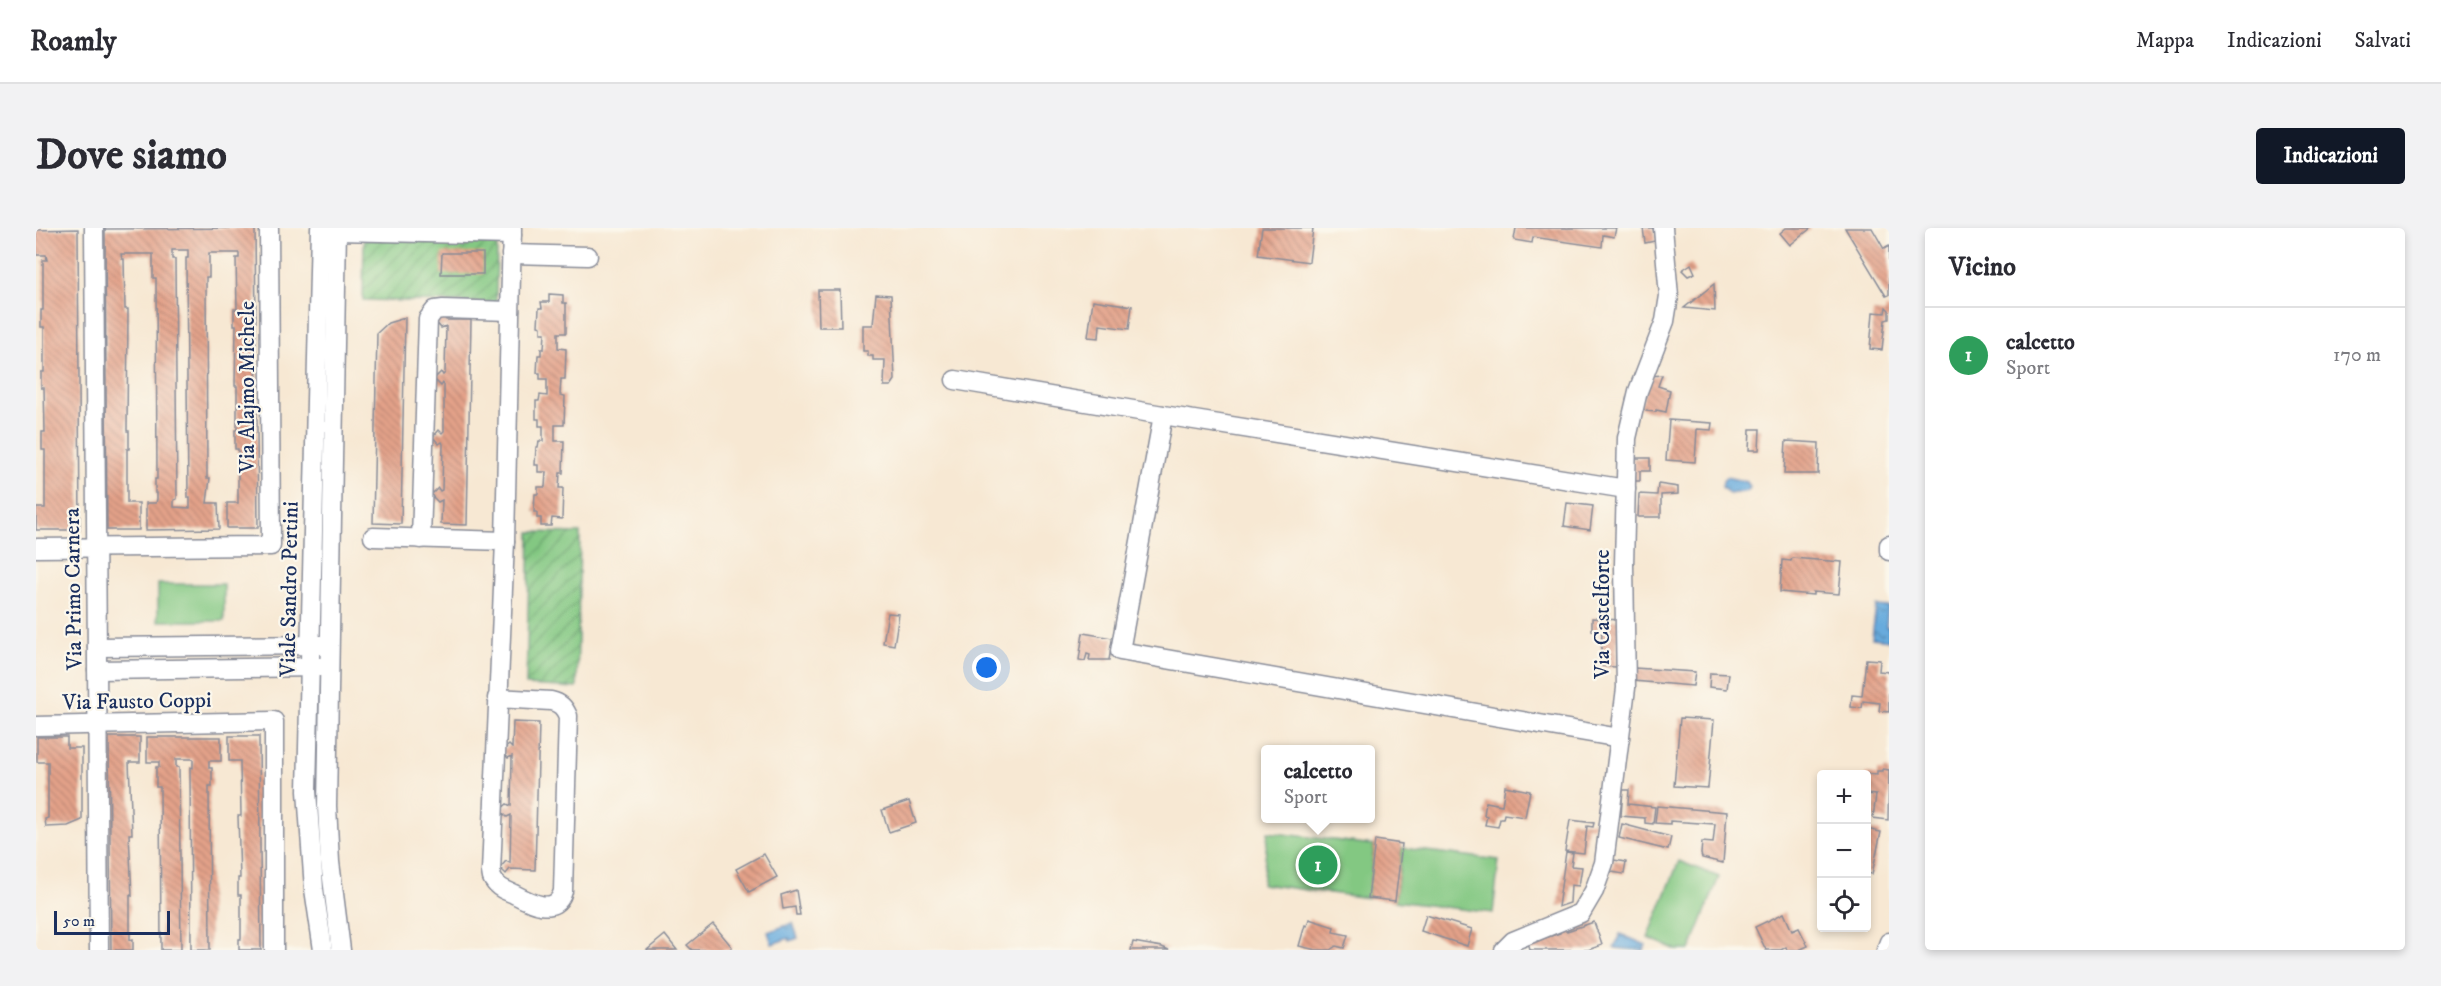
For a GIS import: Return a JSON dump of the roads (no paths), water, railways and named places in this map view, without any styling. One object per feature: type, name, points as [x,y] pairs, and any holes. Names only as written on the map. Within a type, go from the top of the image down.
[{"type":"street","name":"Via Primo Carnera","points":[[94,228],[99,950]]},
{"type":"street","name":"Via Alajmo Michele","points":[[96,547],[271,546],[269,228]]},
{"type":"street","name":"Via Castelforte","points":[[1504,950],[1514,941],[1581,913],[1594,891],[1604,863],[1626,688],[1624,565],[1627,438],[1638,391],[1665,321],[1669,296],[1663,228]]},
{"type":"street","points":[[332,229],[512,231],[505,541],[497,698],[492,878],[495,883],[510,892],[536,905],[547,906],[559,900],[563,891],[568,716],[565,708],[551,701],[497,698]]},
{"type":"street","name":"Viale Sandro Pertini","points":[[323,950],[309,841],[307,791],[310,645],[332,229]]},
{"type":"street","name":"Viale Sandro Pertini","points":[[332,229],[327,806],[330,862],[341,950]]},
{"type":"street","points":[[511,254],[588,256]]},
{"type":"street","points":[[421,539],[428,319],[435,310],[442,309],[510,311]]},
{"type":"street","points":[[955,380],[1163,416],[1626,489]]},
{"type":"street","points":[[1163,416],[1120,651],[1620,738]]},
{"type":"street","points":[[374,537],[505,541]]},
{"type":"street","points":[[1889,545],[1889,551]]},
{"type":"street","points":[[36,548],[96,547]]},
{"type":"street","points":[[97,647],[330,645]]},
{"type":"street","points":[[97,670],[329,667]]},
{"type":"street","name":"Via Fausto Coppi","points":[[36,726],[274,721],[274,950]]},
{"type":"street","points":[[1886,950],[1889,942]]},
{"type":"water","points":[[1726,477],[1747,482],[1750,487],[1748,491],[1729,494],[1722,487]]},
{"type":"water","points":[[1876,606],[1888,607],[1886,627],[1889,627],[1889,640],[1872,638]]},
{"type":"water","points":[[793,923],[798,938],[790,941],[789,938],[772,944],[768,932]]},
{"type":"water","points":[[1620,934],[1646,945],[1644,950],[1614,948]]},
{"type":"place","name":"calcetto","points":[[1318,865]]}]
